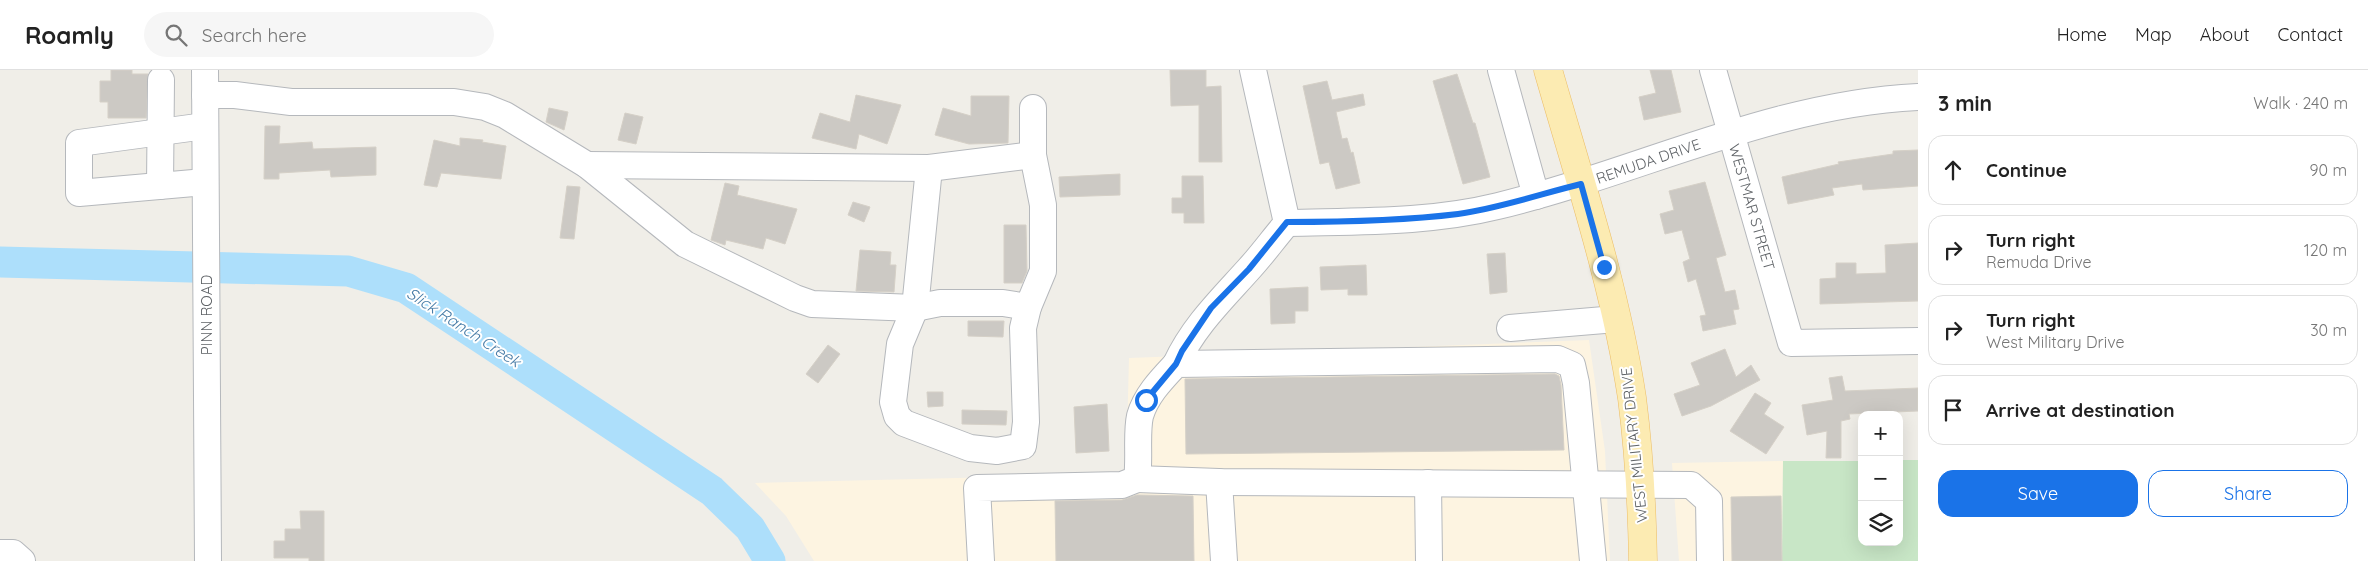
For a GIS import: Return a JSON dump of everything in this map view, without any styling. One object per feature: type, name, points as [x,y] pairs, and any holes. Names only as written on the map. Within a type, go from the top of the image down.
[{"type":"main road","name":"WEST MILITARY DRIVE","points":[[1548,70],[1581,184],[1616,319],[1632,398],[1640,485],[1643,561]]},
{"type":"street","points":[[1137,479],[1140,417],[1146,400],[1176,364],[1182,351],[1211,308],[1249,269],[1287,222],[1253,70]]},
{"type":"street","points":[[1501,70],[1536,196]]},
{"type":"street","name":"WESTMAR STREET","points":[[1713,70],[1791,343],[1918,341]]},
{"type":"street","points":[[160,186],[161,80]]},
{"type":"street","points":[[205,83],[236,95],[291,102],[454,102],[485,106],[505,115],[587,165],[685,244],[795,298],[812,304],[915,308],[940,303],[1003,303],[1028,307]]},
{"type":"street","name":"PINN ROAD","points":[[205,83],[208,561]]},
{"type":"street","name":"REMUDA DRIVE","points":[[1287,222],[1378,221],[1459,214],[1581,184],[1731,132],[1868,100],[1918,97]]},
{"type":"street","points":[[929,168],[915,308],[900,344],[893,402],[897,416],[904,424],[970,448],[997,451],[1022,446],[1025,434],[1022,328],[1028,307],[1043,271],[1043,205],[1033,155],[1033,108]]},
{"type":"street","points":[[205,126],[78,143],[79,193],[205,182]]},
{"type":"street","points":[[587,165],[929,168],[1033,155]]},
{"type":"street","points":[[1510,328],[1616,319]]},
{"type":"street","points":[[1176,364],[1558,359],[1572,365],[1576,383],[1593,561]]},
{"type":"street","points":[[981,561],[977,488],[1122,485],[1137,479],[1219,482],[1691,485],[1708,501],[1710,561]]},
{"type":"street","points":[[1219,482],[1224,561]]},
{"type":"street","points":[[1428,483],[1429,561]]},
{"type":"street","points":[[0,553],[13,553],[22,561]]},
{"type":"shaded area","points":[[1589,340],[1605,451],[1610,561],[814,561],[786,516],[755,483],[1126,474],[1129,358]]},
{"type":"shaded area","points":[[1783,461],[1782,561],[1679,561],[1672,463]]},
{"type":"green space","points":[[1903,460],[1918,460],[1918,561],[1782,561],[1783,461],[1858,461],[1858,546],[1903,546]]},
{"type":"building","points":[[111,70],[132,70],[132,74],[148,74],[146,118],[108,118],[108,102],[100,102],[100,81],[111,81]]},
{"type":"building","points":[[1170,70],[1206,70],[1206,87],[1221,86],[1222,162],[1199,162],[1199,105],[1171,106]]},
{"type":"building","points":[[1650,70],[1671,70],[1681,112],[1644,120],[1639,97],[1656,93]]},
{"type":"building","points":[[1457,74],[1473,123],[1475,123],[1490,177],[1463,184],[1433,81]]},
{"type":"building","points":[[1327,81],[1332,100],[1363,94],[1365,105],[1336,112],[1342,139],[1347,138],[1351,153],[1353,152],[1360,183],[1336,189],[1329,162],[1320,164],[1303,86]]},
{"type":"building","points":[[856,95],[901,105],[887,144],[859,134],[856,149],[812,138],[820,113],[850,122]]},
{"type":"building","points":[[971,96],[1009,96],[1008,143],[969,144],[935,135],[943,108],[971,116]]},
{"type":"building","points":[[549,108],[568,112],[564,130],[546,122]]},
{"type":"building","points":[[625,113],[643,117],[636,144],[618,140]]},
{"type":"building","points":[[265,126],[280,126],[279,144],[312,142],[313,149],[376,147],[376,175],[331,177],[330,170],[279,173],[279,179],[264,179]]},
{"type":"building","points":[[460,138],[483,140],[482,142],[506,146],[501,179],[441,173],[437,187],[424,185],[434,140],[460,146]]},
{"type":"building","points":[[1918,150],[1918,186],[1863,190],[1862,184],[1832,188],[1834,195],[1788,204],[1782,177],[1839,164],[1838,162],[1893,154],[1893,151]]},
{"type":"building","points":[[1120,174],[1120,195],[1060,197],[1059,177]]},
{"type":"building","points":[[1182,176],[1203,176],[1204,223],[1184,223],[1184,213],[1172,213],[1172,198],[1182,198]]},
{"type":"building","points":[[1705,182],[1726,255],[1716,258],[1725,292],[1735,290],[1739,309],[1733,310],[1736,324],[1703,331],[1700,316],[1706,315],[1696,279],[1688,282],[1683,262],[1690,259],[1682,230],[1665,234],[1660,214],[1674,210],[1669,191]]},
{"type":"building","points":[[725,183],[739,186],[737,195],[797,209],[785,244],[766,238],[763,249],[726,240],[725,245],[711,240]]},
{"type":"building","points":[[567,186],[580,187],[574,239],[560,238]]},
{"type":"building","points":[[853,202],[870,207],[864,222],[848,215]]},
{"type":"building","points":[[1004,225],[1026,225],[1027,271],[1022,283],[1004,283]]},
{"type":"building","points":[[1918,243],[1918,301],[1820,304],[1820,279],[1836,278],[1836,263],[1856,263],[1856,274],[1886,273],[1885,245]]},
{"type":"building","points":[[860,250],[891,252],[890,265],[896,265],[894,292],[856,291]]},
{"type":"building","points":[[1505,253],[1507,292],[1490,294],[1487,254]]},
{"type":"building","points":[[1366,265],[1367,295],[1348,295],[1348,289],[1321,290],[1320,267]]},
{"type":"building","points":[[1308,287],[1308,311],[1295,311],[1295,323],[1271,324],[1270,289]]},
{"type":"building","points":[[968,321],[1004,321],[1003,337],[968,336]]},
{"type":"building","points":[[828,345],[840,354],[818,383],[806,374]]},
{"type":"building","points":[[1725,349],[1736,377],[1751,365],[1760,380],[1711,406],[1682,416],[1674,394],[1700,385],[1691,363]]},
{"type":"building","points":[[1555,374],[1559,376],[1561,385],[1564,450],[1186,454],[1185,379]]},
{"type":"building","points":[[1842,376],[1845,391],[1918,388],[1918,411],[1858,411],[1858,414],[1849,414],[1850,419],[1841,421],[1841,458],[1826,458],[1827,431],[1807,435],[1802,405],[1833,400],[1829,378]]},
{"type":"building","points":[[927,392],[943,392],[943,406],[928,407]]},
{"type":"building","points":[[1755,393],[1771,403],[1764,414],[1784,427],[1766,454],[1730,431]]},
{"type":"building","points":[[1107,404],[1109,451],[1076,453],[1074,407]]},
{"type":"building","points":[[962,410],[1007,411],[1006,425],[962,424]]},
{"type":"building","points":[[1137,495],[1193,496],[1194,561],[1056,561],[1055,501],[1122,500]]},
{"type":"building","points":[[1781,496],[1782,561],[1732,561],[1731,497]]},
{"type":"building","points":[[300,511],[324,511],[324,561],[309,561],[309,558],[274,558],[274,541],[285,541],[285,529],[301,529]]},
{"type":"waterway","name":"Slick Ranch Creek","points":[[0,262],[348,271],[406,288],[712,491],[750,528],[770,561]]},
{"type":"route","points":[[1146,400],[1176,364],[1182,351],[1211,308],[1249,269],[1287,222],[1378,221],[1459,214],[1581,184],[1604,267]]}]
